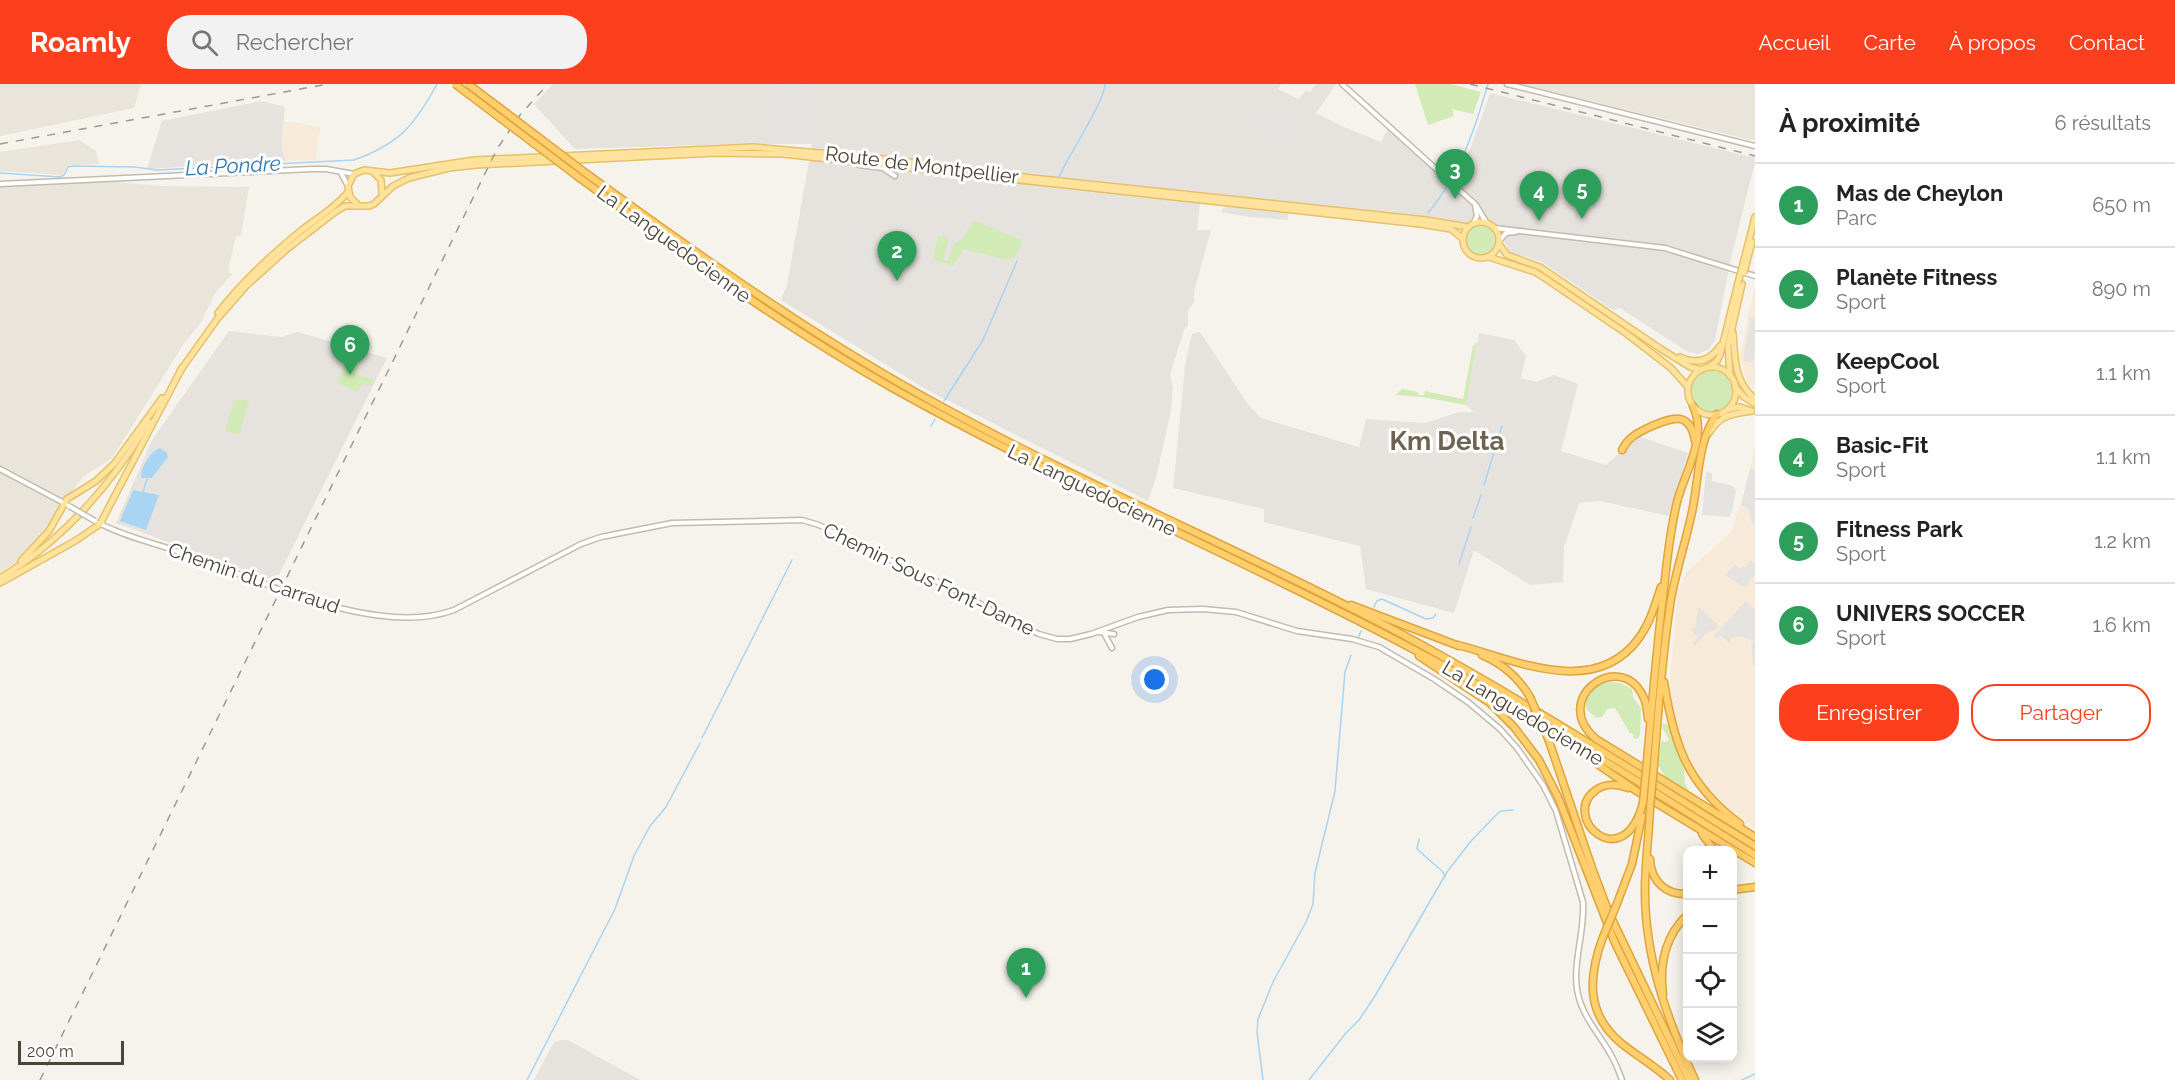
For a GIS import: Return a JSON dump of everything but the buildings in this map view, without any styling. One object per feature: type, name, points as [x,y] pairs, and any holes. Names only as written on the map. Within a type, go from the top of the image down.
[{"type":"highway","name":"La Languedocienne","points":[[455,84],[687,256],[757,304],[887,384],[1069,480],[1267,575],[1410,648],[1527,714],[1755,855]]},
{"type":"highway","name":"La Languedocienne","points":[[468,84],[587,174],[759,297],[891,379],[992,433],[1392,629],[1499,689],[1755,846]]},
{"type":"highway","points":[[1693,406],[1699,426],[1696,444],[1676,510],[1666,573],[1650,731],[1650,808],[1645,889],[1647,933],[1655,977],[1668,1018],[1695,1080]]},
{"type":"highway","points":[[1638,792],[1616,785],[1596,789],[1586,805],[1589,827],[1599,835],[1612,838],[1622,836],[1637,823],[1651,763],[1672,590],[1689,527],[1698,482],[1699,463],[1711,422],[1717,414]]},
{"type":"highway","points":[[1622,450],[1630,438],[1672,418],[1681,419],[1689,424],[1696,444]]},
{"type":"highway","points":[[1458,645],[1550,671],[1577,672],[1597,668],[1620,657],[1638,639],[1651,617],[1666,573]]},
{"type":"highway","points":[[1315,591],[1458,645],[1500,664],[1516,678],[1530,697],[1549,741],[1600,891],[1689,1080]]},
{"type":"highway","points":[[1410,648],[1425,661],[1490,703],[1515,727],[1539,760],[1558,797],[1615,943],[1682,1080]]},
{"type":"highway","points":[[1663,666],[1670,719],[1687,766],[1715,803],[1755,836]]},
{"type":"highway","points":[[1650,731],[1643,696],[1638,687],[1629,681],[1617,677],[1604,678],[1592,685],[1583,697],[1580,706],[1582,720],[1588,731],[1596,738],[1755,836]]},
{"type":"highway","points":[[1527,714],[1638,792],[1755,863]]},
{"type":"highway","points":[[1643,803],[1636,850],[1594,964],[1592,980],[1594,1002],[1600,1017],[1620,1042],[1670,1080]]},
{"type":"highway","points":[[1693,826],[1712,846]]},
{"type":"highway","points":[[1649,838],[1650,865],[1654,878],[1670,892],[1683,893]]},
{"type":"highway","points":[[1737,889],[1755,887]]},
{"type":"highway","points":[[1668,1018],[1662,986],[1663,956],[1671,934],[1683,920]]},
{"type":"main road","name":"Route de Montpellier","points":[[373,172],[390,173],[453,162],[492,159],[717,147],[770,147],[1119,188],[1471,225]]},
{"type":"main road","name":"Route de Montpellier","points":[[382,196],[399,182],[449,168],[757,153],[841,160],[1420,224],[1451,229],[1463,239]]},
{"type":"main road","points":[[0,579],[75,541],[98,523],[180,371],[218,318],[246,286],[286,249],[339,206],[354,174],[364,170],[378,175],[383,185],[382,196],[374,204],[339,206]]},
{"type":"main road","points":[[348,189],[350,197],[359,205]]},
{"type":"main road","points":[[1746,260],[1755,217]]},
{"type":"main road","points":[[1688,387],[1671,368],[1627,334],[1541,275],[1489,256],[1478,258],[1471,255],[1464,246],[1463,239],[1471,225],[1486,222],[1495,228],[1499,242],[1507,255],[1540,267],[1661,349],[1690,367],[1701,370]]},
{"type":"main road","points":[[1709,368],[1717,361],[1755,231]]},
{"type":"main road","points":[[1489,256],[1497,249],[1499,242]]},
{"type":"main road","points":[[1740,283],[1728,346],[1730,376],[1735,387],[1755,404]]},
{"type":"main road","points":[[1732,322],[1736,369],[1742,385],[1755,399]]},
{"type":"main road","points":[[1661,349],[1670,351],[1683,359],[1698,362],[1711,356],[1723,342]]},
{"type":"main road","points":[[1730,376],[1724,371],[1709,368],[1701,370],[1690,380],[1688,387],[1688,395],[1693,406],[1702,413],[1717,414],[1727,409],[1740,407],[1753,412]]},
{"type":"main road","points":[[0,579],[41,541],[54,522],[63,502],[96,480],[114,464],[175,380]]},
{"type":"main road","points":[[0,579],[52,541],[93,501],[114,475],[175,380]]},
{"type":"main road","points":[[1727,409],[1734,400],[1735,387]]},
{"type":"main road","points":[[1707,436],[1722,418],[1736,412],[1753,412]]},
{"type":"street","points":[[1342,84],[1473,202],[1486,222]]},
{"type":"street","points":[[1507,84],[1755,146]]},
{"type":"street","points":[[841,160],[847,164],[883,168],[895,176]]},
{"type":"street","points":[[0,183],[312,169],[354,174]]},
{"type":"street","points":[[340,173],[348,189]]},
{"type":"street","points":[[1471,225],[1477,216],[1477,209],[1473,202]]},
{"type":"street","points":[[1495,228],[1665,248],[1755,276]]},
{"type":"street","points":[[1499,242],[1506,233],[1520,231]]},
{"type":"street","name":"Chemin du Carraud","points":[[0,470],[63,502],[98,523],[127,536],[183,553],[286,592],[334,607],[408,617],[434,616],[454,610],[581,544]]},
{"type":"street","name":"Chemin Sous Font-Dame","points":[[581,544],[601,537],[681,522],[811,521],[962,593],[1015,624],[1057,639],[1070,639],[1098,632],[1137,617],[1168,610],[1203,609],[1236,612],[1297,631],[1352,639],[1379,647],[1434,679],[1500,729],[1517,748],[1543,785],[1556,812],[1583,902],[1584,913],[1577,962],[1577,989],[1585,1016],[1612,1055],[1622,1080]]},
{"type":"street","name":"Chemin Sous Font-Dame","points":[[1098,632],[1114,634]]},
{"type":"street","points":[[1105,634],[1112,648]]},
{"type":"shaded area","points":[[0,84],[141,84],[134,108],[0,136]]},
{"type":"shaded area","points":[[553,84],[1281,84],[1278,89],[1299,99],[1306,90],[1310,92],[1316,84],[1336,84],[1316,113],[1381,142],[1388,128],[1451,186],[1471,147],[1490,93],[1755,158],[1755,162],[1730,263],[1715,340],[1709,349],[1698,354],[1688,352],[1620,308],[1613,310],[1540,261],[1509,252],[1494,221],[1479,219],[1465,224],[1061,178],[1049,188],[1200,203],[1197,230],[1211,230],[1194,292],[1194,302],[1188,311],[1188,325],[1184,330],[1170,375],[1173,387],[1171,411],[1156,478],[1148,501],[927,390],[781,300],[787,285],[812,144],[575,149],[534,104]]},
{"type":"shaded area","points":[[806,84],[808,103],[805,103],[806,112],[804,113],[808,143],[780,143],[774,87]]},
{"type":"shaded area","points":[[1520,84],[1755,84],[1755,141]]},
{"type":"shaded area","points":[[262,101],[285,107],[282,140],[286,161],[147,169],[162,121]]},
{"type":"shaded area","points":[[1260,108],[1291,122],[1288,127],[1283,127],[1280,143],[1271,140],[1276,127],[1256,120]]},
{"type":"shaded area","points":[[285,121],[320,127],[316,160],[286,161],[282,140]]},
{"type":"shaded area","points":[[79,140],[96,151],[99,164],[72,165],[67,167],[62,175],[0,171],[0,152]]},
{"type":"shaded area","points":[[941,176],[957,180],[954,190],[947,198],[922,190],[920,197],[907,194],[907,189],[912,182],[921,180],[928,182],[929,179],[934,180],[935,177],[940,179]]},
{"type":"shaded area","points":[[959,176],[973,179],[970,191],[1033,215],[1034,223],[1025,238],[1018,234],[1024,219],[955,189]]},
{"type":"shaded area","points":[[115,182],[161,186],[249,187],[241,236],[236,236],[229,266],[229,272],[232,274],[216,292],[200,324],[185,342],[112,458],[83,477],[60,507],[45,533],[23,559],[0,572],[0,186]]},
{"type":"shaded area","points":[[1229,206],[1288,212],[1288,220],[1221,212],[1223,208]]},
{"type":"shaded area","points":[[854,233],[880,238],[885,243],[873,295],[876,296],[866,325],[859,328],[849,325],[859,294],[860,286],[858,285],[863,262],[849,259]]},
{"type":"shaded area","points":[[1755,284],[1755,391],[1745,378],[1740,356]]},
{"type":"shaded area","points":[[1750,318],[1755,319],[1755,353],[1752,363],[1743,361]]},
{"type":"shaded area","points":[[229,331],[281,337],[298,332],[387,358],[276,581],[116,523],[152,440]]},
{"type":"shaded area","points":[[1200,332],[1247,403],[1261,418],[1359,447],[1366,419],[1425,423],[1459,412],[1474,412],[1466,405],[1479,333],[1514,340],[1526,356],[1521,378],[1536,382],[1554,375],[1578,384],[1561,451],[1606,465],[1638,436],[1688,453],[1669,516],[1600,501],[1579,503],[1564,547],[1563,582],[1530,585],[1474,550],[1454,613],[1366,589],[1360,546],[1264,522],[1264,509],[1173,488],[1185,366],[1192,334]]},
{"type":"shaded area","points":[[1755,448],[1755,829],[1742,820],[1697,778],[1674,726],[1670,680],[1678,591],[1686,573],[1731,532]]},
{"type":"shaded area","points":[[1750,468],[1755,470],[1755,523],[1752,524],[1749,509],[1741,505]]},
{"type":"shaded area","points":[[1706,471],[1712,473],[1712,481],[1733,486],[1736,491],[1729,517],[1702,515]]},
{"type":"shaded area","points":[[1750,560],[1755,564],[1755,573],[1745,588],[1725,575],[1735,564],[1740,569],[1743,566],[1746,568]]},
{"type":"shaded area","points":[[1746,601],[1755,610],[1755,666],[1753,666],[1752,639],[1736,637],[1730,639],[1731,644],[1720,635],[1717,638],[1714,636]]},
{"type":"shaded area","points":[[1699,607],[1719,626],[1714,631],[1707,632],[1695,646],[1693,643],[1698,637],[1691,630],[1695,627]]},
{"type":"shaded area","points":[[568,1040],[640,1080],[534,1080],[554,1042]]},
{"type":"green space","points":[[1415,84],[1450,84],[1481,92],[1473,114],[1452,109],[1454,116],[1428,125]]},
{"type":"green space","points":[[974,220],[1023,241],[1014,258],[1003,259],[964,249],[953,266],[934,259],[938,236],[945,236],[948,241],[943,260],[947,261],[954,244],[961,240]]},
{"type":"green space","points":[[1481,225],[1487,226],[1495,234],[1495,246],[1487,254],[1481,255],[1475,254],[1467,246],[1466,240],[1467,234],[1475,226]]},
{"type":"green space","points":[[1477,342],[1466,405],[1395,395],[1402,389],[1418,392],[1418,395],[1424,395],[1425,391],[1463,399],[1473,346]]},
{"type":"green space","points":[[349,356],[359,361],[356,374],[373,380],[370,386],[363,383],[358,392],[338,383]]},
{"type":"green space","points":[[1712,371],[1720,372],[1726,377],[1731,383],[1731,399],[1726,405],[1720,410],[1712,411],[1704,410],[1698,405],[1693,399],[1692,391],[1693,383],[1698,377],[1704,372]]},
{"type":"green space","points":[[240,399],[249,401],[239,435],[225,431],[234,401]]},
{"type":"green space","points":[[1610,682],[1620,683],[1632,689],[1633,697],[1641,708],[1638,739],[1633,738],[1633,734],[1630,733],[1615,708],[1607,709],[1602,717],[1597,718],[1587,710],[1584,700],[1595,686]]},
{"type":"green space","points":[[1663,723],[1668,725],[1684,770],[1685,784],[1691,794],[1666,778],[1658,765],[1661,741],[1669,740],[1662,727]]},
{"type":"water","points":[[160,448],[167,453],[168,457],[152,478],[141,478],[147,460],[153,452]]},
{"type":"water","points":[[133,490],[159,495],[146,530],[120,521]]},
{"type":"waterway","name":"La Pondre","points":[[0,173],[60,177],[64,175],[68,167],[74,166],[135,167],[157,170],[354,160],[383,147],[404,131],[421,111],[437,84]]},
{"type":"waterway","points":[[1059,177],[1099,103],[1105,84]]},
{"type":"waterway","points":[[1428,213],[1449,183],[1465,152],[1488,84]]},
{"type":"waterway","points":[[944,401],[983,340],[1017,261]]},
{"type":"waterway","points":[[931,426],[935,419]]},
{"type":"waterway","points":[[1484,485],[1502,426]]},
{"type":"waterway","points":[[143,492],[147,479]]},
{"type":"waterway","points":[[1473,518],[1481,495]]},
{"type":"waterway","points":[[1459,564],[1471,527]]},
{"type":"waterway","points":[[702,738],[792,560]]},
{"type":"waterway","points":[[1374,607],[1377,601],[1382,599],[1426,619],[1433,618],[1436,614]]},
{"type":"waterway","points":[[1358,638],[1361,631]]},
{"type":"waterway","points":[[1263,1080],[1257,1032],[1258,1019],[1273,982],[1306,922],[1313,904],[1315,873],[1335,791],[1345,672],[1351,655]]},
{"type":"waterway","points":[[527,1080],[615,909],[634,856],[650,826],[666,807],[700,743]]},
{"type":"waterway","points":[[1309,1080],[1359,1020],[1375,996],[1447,872],[1471,841],[1497,814],[1501,811],[1513,810]]},
{"type":"waterway","points":[[1419,839],[1417,849],[1443,872],[1445,877]]},
{"type":"waterway","points":[[1742,1080],[1755,1074]]},
{"type":"railway","points":[[0,144],[328,84]]},
{"type":"railway","points":[[40,1080],[497,149],[520,115],[548,84]]},
{"type":"railway","points":[[1470,84],[1755,156]]},
{"type":"place","name":"KeepCool","points":[[1455,199]]},
{"type":"place","name":"Fitness Park","points":[[1582,219]]},
{"type":"place","name":"Basic-Fit","points":[[1539,221]]},
{"type":"place","name":"Planète Fitness","points":[[897,281]]},
{"type":"place","name":"UNIVERS SOCCER","points":[[350,375]]},
{"type":"place","name":"Mas de Cheylon","points":[[1026,998]]},
{"type":"district","name":"Km Delta","points":[[1447,441]]}]
